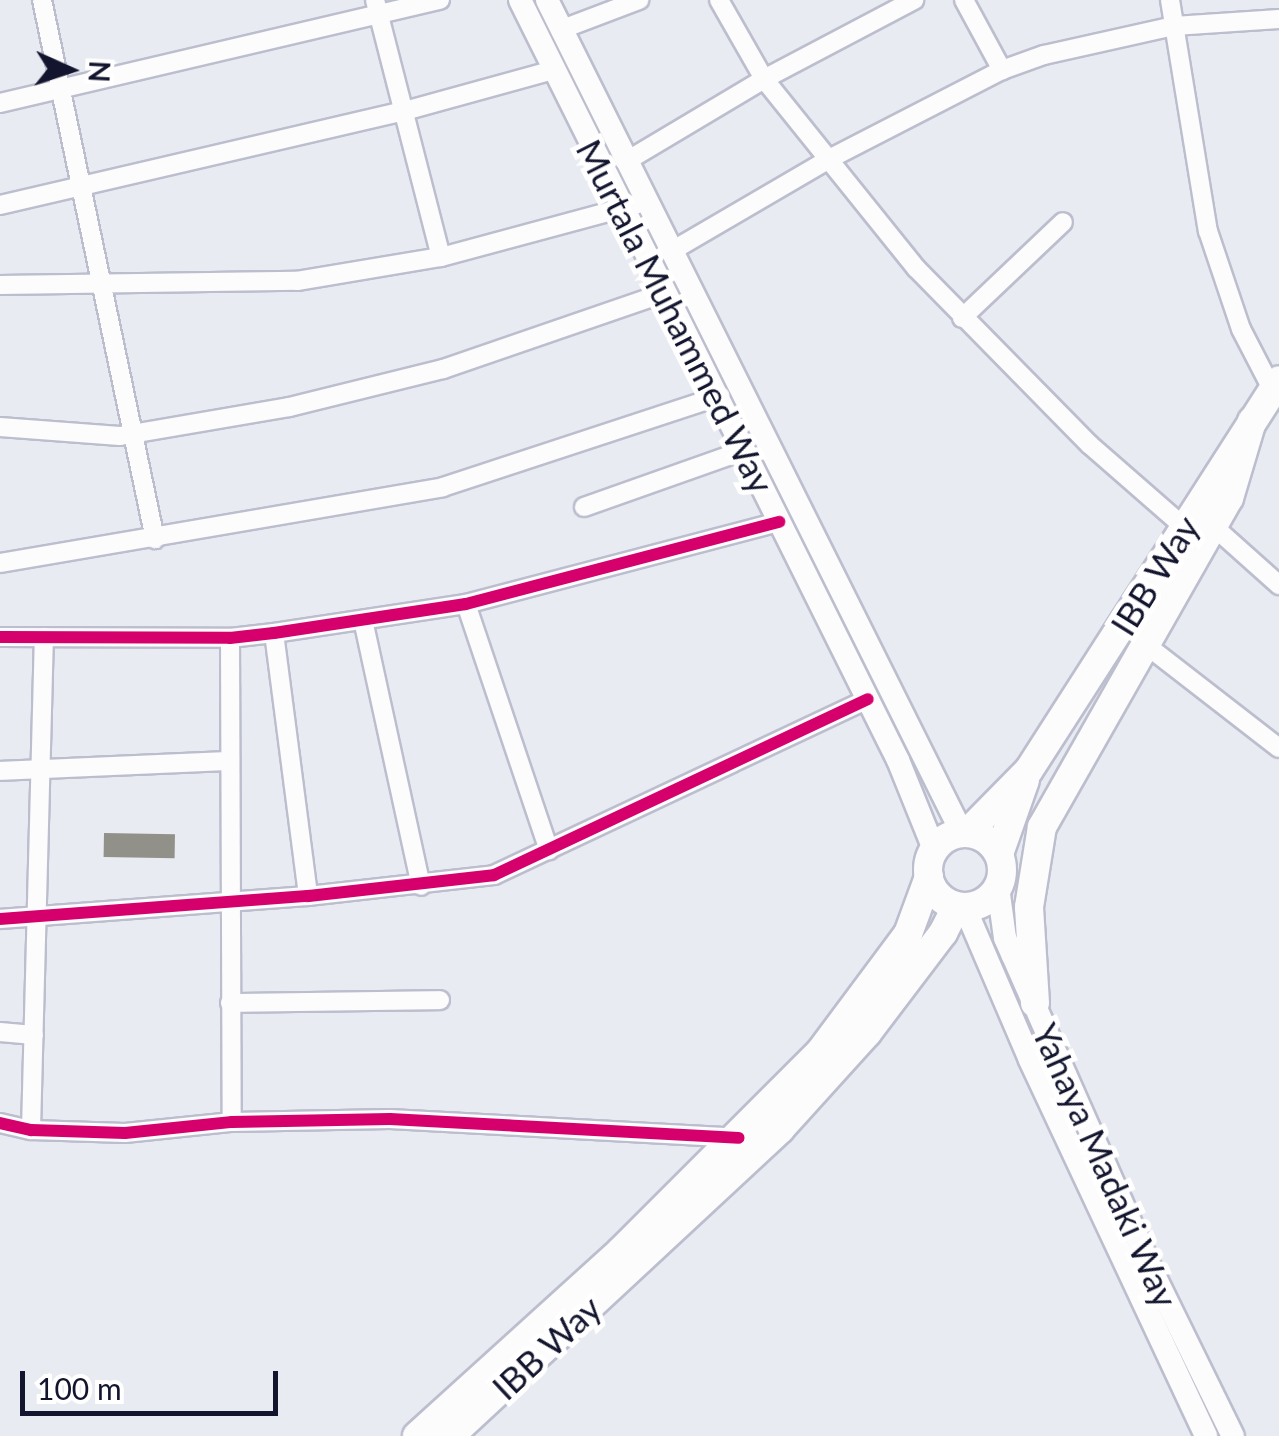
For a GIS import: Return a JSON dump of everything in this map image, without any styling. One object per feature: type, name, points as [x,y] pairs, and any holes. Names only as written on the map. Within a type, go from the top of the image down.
[{"type":"highway","name":"IBB Way","points":[[965,833],[1028,770],[1276,385]]},
{"type":"highway","points":[[1035,1003],[1029,907],[1042,827],[1229,498],[1252,421]]},
{"type":"highway","name":"IBB Way","points":[[999,854],[1028,770]]},
{"type":"highway","points":[[698,1193],[738,1138],[848,1018],[908,934],[932,863],[965,833],[980,836],[999,854],[998,887],[981,904],[961,908],[937,894],[932,863]]},
{"type":"highway","points":[[417,1436],[631,1255],[698,1193],[780,1128],[867,1033],[961,908]]},
{"type":"highway","name":"IBB Way","points":[[450,1436],[631,1255]]},
{"type":"main road","name":"Murtala Muhammed Way","points":[[520,0],[621,211],[720,396],[915,797],[932,863]]},
{"type":"main road","name":"Murtala Muhammed Way","points":[[547,0],[670,252],[965,833]]},
{"type":"main road","name":"Yahaya Madaki Way","points":[[998,887],[1006,938],[1144,1280]]},
{"type":"main road","name":"Yahaya Madaki Way","points":[[961,908],[1160,1313],[1233,1436]]},
{"type":"main road","name":"Yahaya Madaki Way","points":[[1160,1313],[1206,1436]]},
{"type":"street","points":[[42,0],[57,88],[136,432],[155,539]]},
{"type":"street","points":[[0,103],[377,8],[440,0]]},
{"type":"street","points":[[560,30],[639,0]]},
{"type":"street","points":[[719,0],[764,79],[962,318],[1090,445],[1183,526]]},
{"type":"street","points":[[867,0],[876,20]]},
{"type":"street","points":[[625,162],[764,79],[914,0]]},
{"type":"street","points":[[964,0],[1002,70]]},
{"type":"street","points":[[1170,0],[1208,231],[1240,329],[1276,385]]},
{"type":"street","points":[[377,8],[441,257]]},
{"type":"street","points":[[670,252],[829,159],[1002,70],[1044,56],[1174,26],[1279,20]]},
{"type":"street","points":[[0,205],[401,112],[552,70]]},
{"type":"street","points":[[0,285],[104,287],[297,281],[441,257],[645,202]]},
{"type":"street","points":[[962,318],[1063,222]]},
{"type":"street","points":[[0,427],[98,436],[368,390],[664,293]]},
{"type":"street","points":[[0,563],[444,487],[720,396]]},
{"type":"street","points":[[584,508],[745,450]]},
{"type":"street","points":[[0,638],[230,638],[363,620],[466,604],[779,522]]},
{"type":"street","points":[[1213,526],[1279,585]]},
{"type":"street","points":[[466,604],[550,850]]},
{"type":"street","points":[[363,620],[421,886]]},
{"type":"street","points":[[274,633],[308,896]]},
{"type":"street","points":[[32,1130],[44,638]]},
{"type":"street","points":[[230,638],[232,1122]]},
{"type":"street","points":[[1146,644],[1279,748]]},
{"type":"street","points":[[0,919],[421,886],[494,875],[868,699]]},
{"type":"street","points":[[0,770],[230,761]]},
{"type":"street","points":[[230,1003],[440,1000]]},
{"type":"street","points":[[0,1032],[34,1035]]},
{"type":"street","points":[[0,1123],[32,1130],[126,1133],[232,1122],[390,1118],[738,1138]]},
{"type":"building","points":[[104,833],[175,834],[175,858],[104,857]]},
{"type":"cycle path","points":[[0,637],[230,638],[274,633],[466,604],[779,522]]},
{"type":"cycle path","points":[[0,919],[308,896],[494,875],[868,699]]},
{"type":"cycle path","points":[[0,1123],[31,1130],[125,1133],[232,1122],[390,1119],[738,1138]]}]
